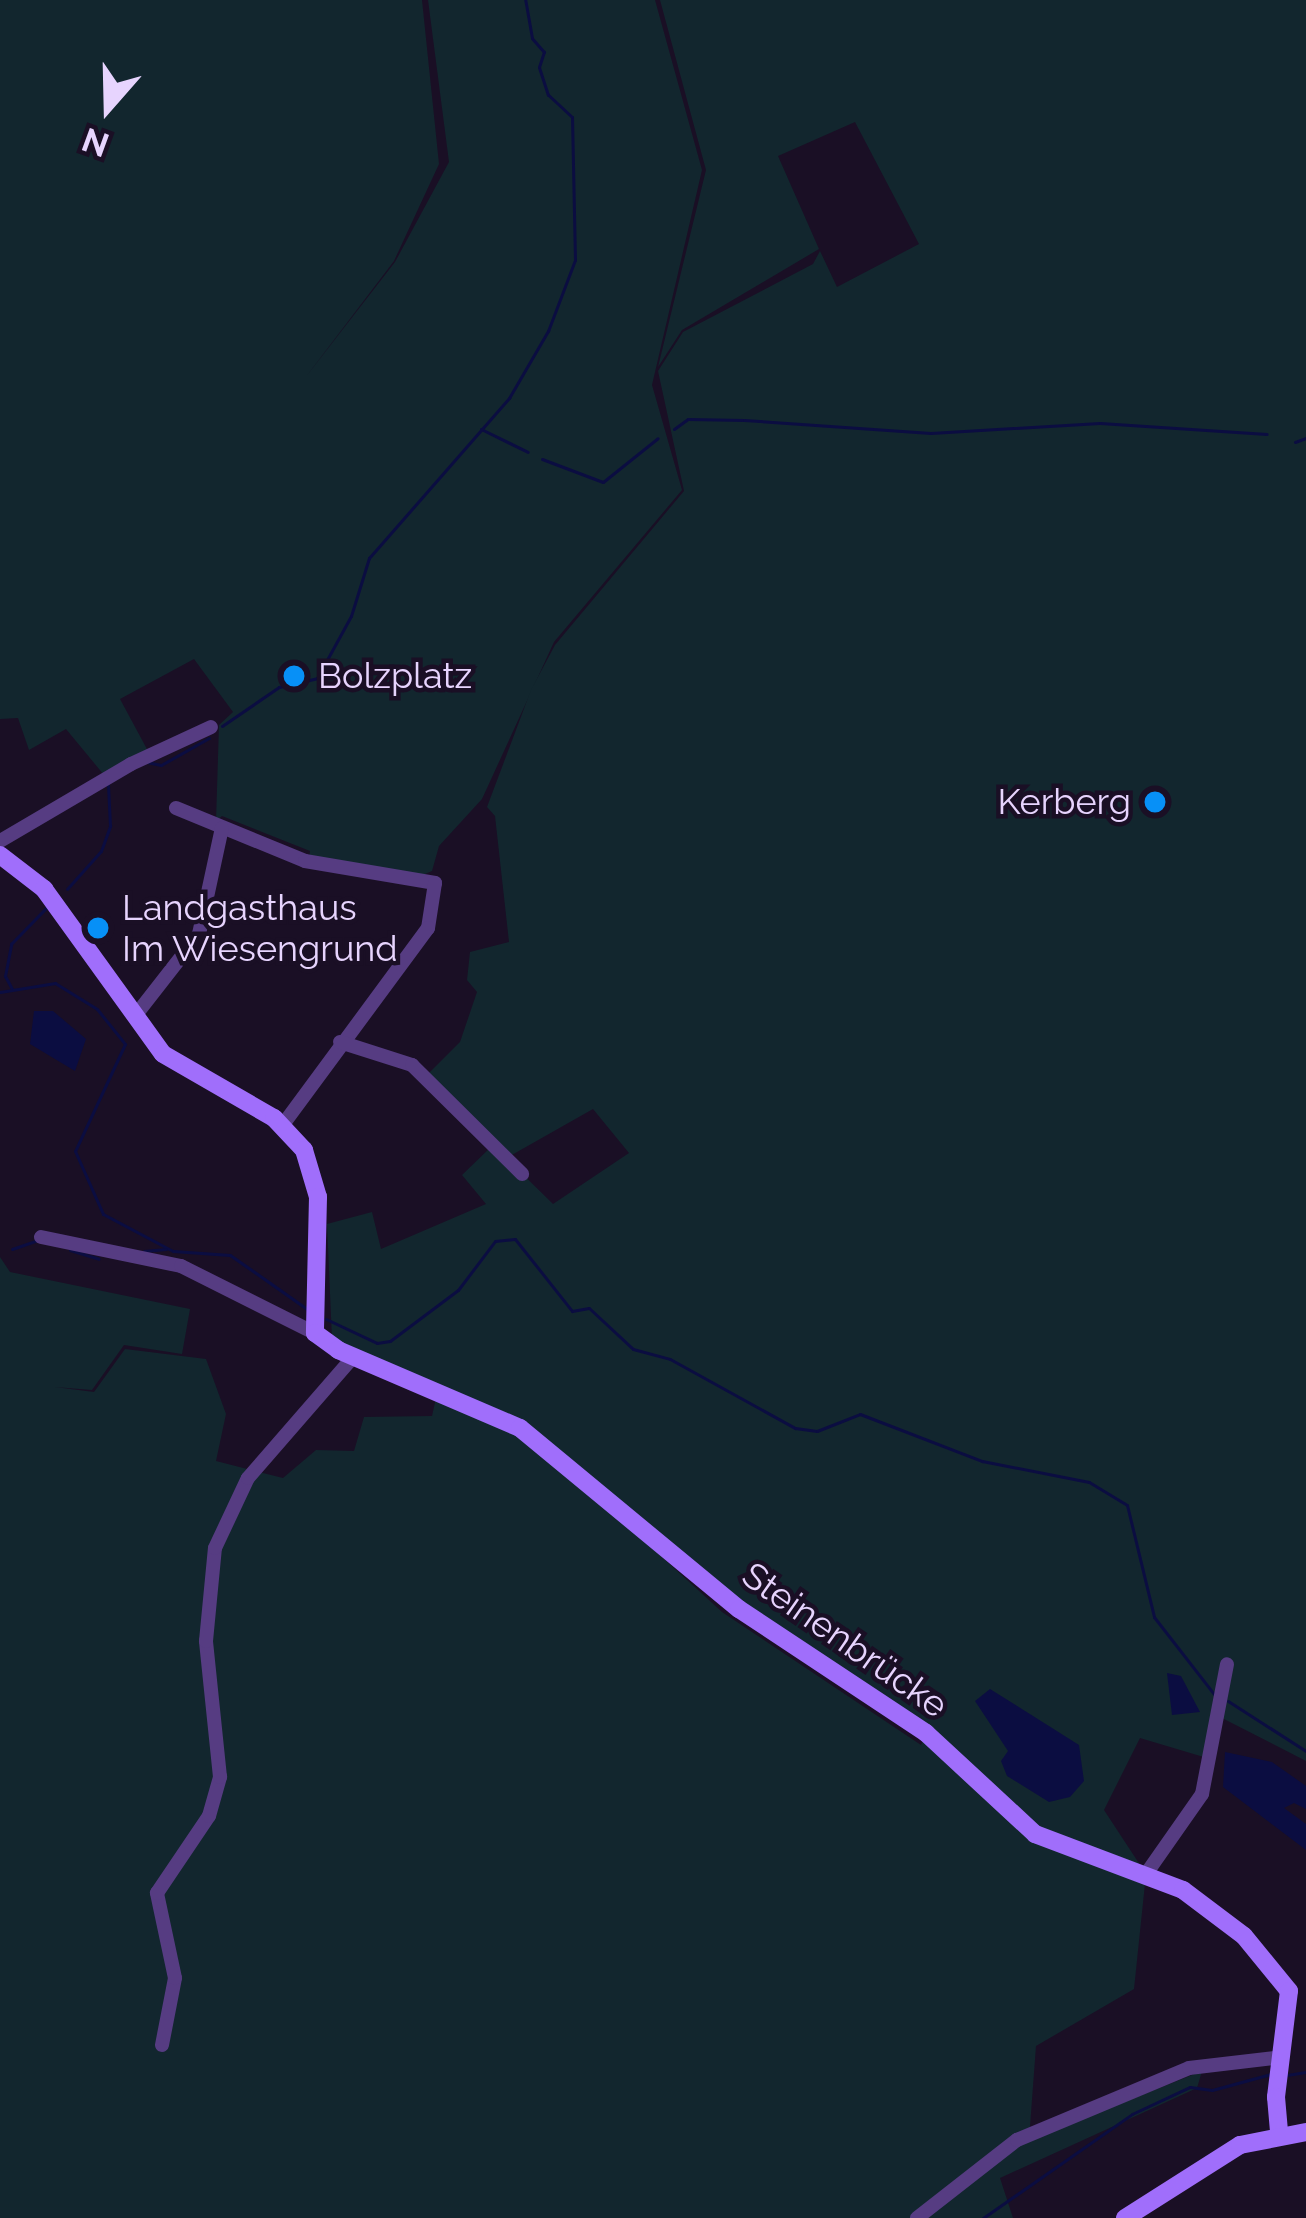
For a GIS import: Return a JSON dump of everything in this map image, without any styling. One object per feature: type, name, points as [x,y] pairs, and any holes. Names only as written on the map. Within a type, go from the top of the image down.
[{"type":"main road","points":[[0,855],[44,889],[135,1016],[186,1073],[283,1126],[315,1176],[314,1330]]},
{"type":"main road","name":"Steinenbrücke","points":[[314,1330],[352,1357],[458,1396],[520,1428],[792,1649],[926,1733],[1035,1834],[1146,1874],[1216,1912],[1270,1962],[1290,2003],[1280,2069],[1280,2133]]},
{"type":"main road","points":[[1125,2218],[1204,2164],[1280,2133],[1306,2132]]},
{"type":"street","points":[[0,841],[130,764],[211,727]]},
{"type":"street","points":[[176,808],[305,861],[435,883],[428,928],[340,1042],[283,1126]]},
{"type":"street","points":[[135,1016],[199,934],[222,828]]},
{"type":"street","points":[[340,1042],[412,1065],[522,1174]]},
{"type":"street","points":[[41,1237],[181,1266],[314,1330]]},
{"type":"street","points":[[162,2045],[175,1978],[157,1893],[209,1816],[220,1777],[206,1641],[215,1548],[248,1478],[352,1357]]},
{"type":"street","points":[[1146,1874],[1202,1794],[1226,1664]]},
{"type":"street","points":[[917,2218],[1017,2140],[1189,2068],[1280,2069]]},
{"type":"shaded area","points":[[0,0],[422,0],[439,164],[394,261],[305,378],[395,262],[449,162],[428,0],[655,0],[702,170],[652,385],[682,490],[554,642],[482,799],[439,846],[432,871],[418,877],[309,858],[310,851],[222,816],[216,821],[219,725],[233,712],[194,659],[120,699],[148,751],[104,775],[66,729],[29,750],[18,718],[0,719]]},
{"type":"shaded area","points":[[660,0],[1306,0],[1306,1761],[1220,1717],[1207,1758],[1140,1738],[1104,1810],[1146,1874],[1134,1989],[1036,2046],[1029,2140],[1202,2071],[1197,2088],[1000,2178],[1013,2218],[0,2218],[0,1257],[10,1272],[190,1309],[182,1354],[124,1345],[92,1390],[55,1387],[94,1392],[125,1349],[206,1359],[226,1414],[216,1461],[283,1478],[316,1450],[354,1451],[364,1417],[432,1416],[438,1389],[332,1339],[327,1224],[372,1212],[381,1249],[486,1204],[462,1175],[493,1145],[553,1204],[629,1153],[593,1109],[510,1156],[428,1074],[460,1042],[477,992],[467,980],[470,952],[509,942],[495,816],[487,807],[531,690],[555,645],[684,491],[658,371],[683,332],[813,264],[820,251],[837,287],[919,244],[855,122],[778,156],[819,249],[682,330],[658,367],[706,170]],"holes":[[[542,1447],[792,1649],[926,1734],[921,1745],[722,1612]]]},
{"type":"shaded area","points":[[34,1011],[53,1011],[86,1039],[75,1071],[30,1044]]},
{"type":"shaded area","points":[[1167,1673],[1181,1676],[1200,1712],[1172,1715]]},
{"type":"shaded area","points":[[990,1689],[1079,1745],[1084,1781],[1070,1797],[1049,1802],[1007,1776],[1001,1761],[1008,1751],[975,1701]]},
{"type":"shaded area","points":[[1225,1752],[1272,1762],[1306,1786],[1306,1809],[1294,1803],[1284,1808],[1306,1824],[1306,1850],[1223,1787]]},
{"type":"waterway","points":[[222,726],[279,687],[317,678],[351,616],[369,558],[509,398],[548,331],[575,260],[572,117],[548,95],[539,67],[544,52],[532,38],[525,0]]},
{"type":"waterway","points":[[674,429],[688,419],[931,433],[1100,423],[1267,434]]},
{"type":"waterway","points":[[481,429],[528,452]]},
{"type":"waterway","points":[[542,459],[603,482],[658,438]]},
{"type":"waterway","points":[[1295,442],[1306,438]]},
{"type":"waterway","points":[[147,762],[161,765],[209,738]]},
{"type":"waterway","points":[[67,889],[101,851],[110,826],[108,785]]},
{"type":"waterway","points":[[12,989],[5,976],[11,944],[46,908]]},
{"type":"waterway","points":[[0,992],[55,983],[97,1009],[125,1044],[75,1151],[103,1214],[173,1251],[230,1255],[307,1309]]},
{"type":"waterway","points":[[326,1319],[377,1343],[390,1341],[458,1290],[495,1241],[515,1239],[572,1311],[589,1308],[633,1349],[670,1359],[795,1428],[817,1431],[860,1414],[982,1461],[1089,1482],[1127,1505],[1154,1617],[1214,1694]]},
{"type":"waterway","points":[[12,1249],[38,1240]]},
{"type":"waterway","points":[[144,1251],[166,1249]]},
{"type":"waterway","points":[[70,1250],[99,1259]]},
{"type":"waterway","points":[[1228,1701],[1306,1751]]},
{"type":"waterway","points":[[1287,2075],[1306,2072]]},
{"type":"waterway","points":[[983,2218],[1132,2114],[1190,2087],[1212,2090],[1271,2074]]},
{"type":"place","name":"Bolzplatz","points":[[294,676]]},
{"type":"place","name":"Kerberg","points":[[1155,802]]},
{"type":"place","name":"Landgasthaus Im Wiesengrund","points":[[98,928]]}]
